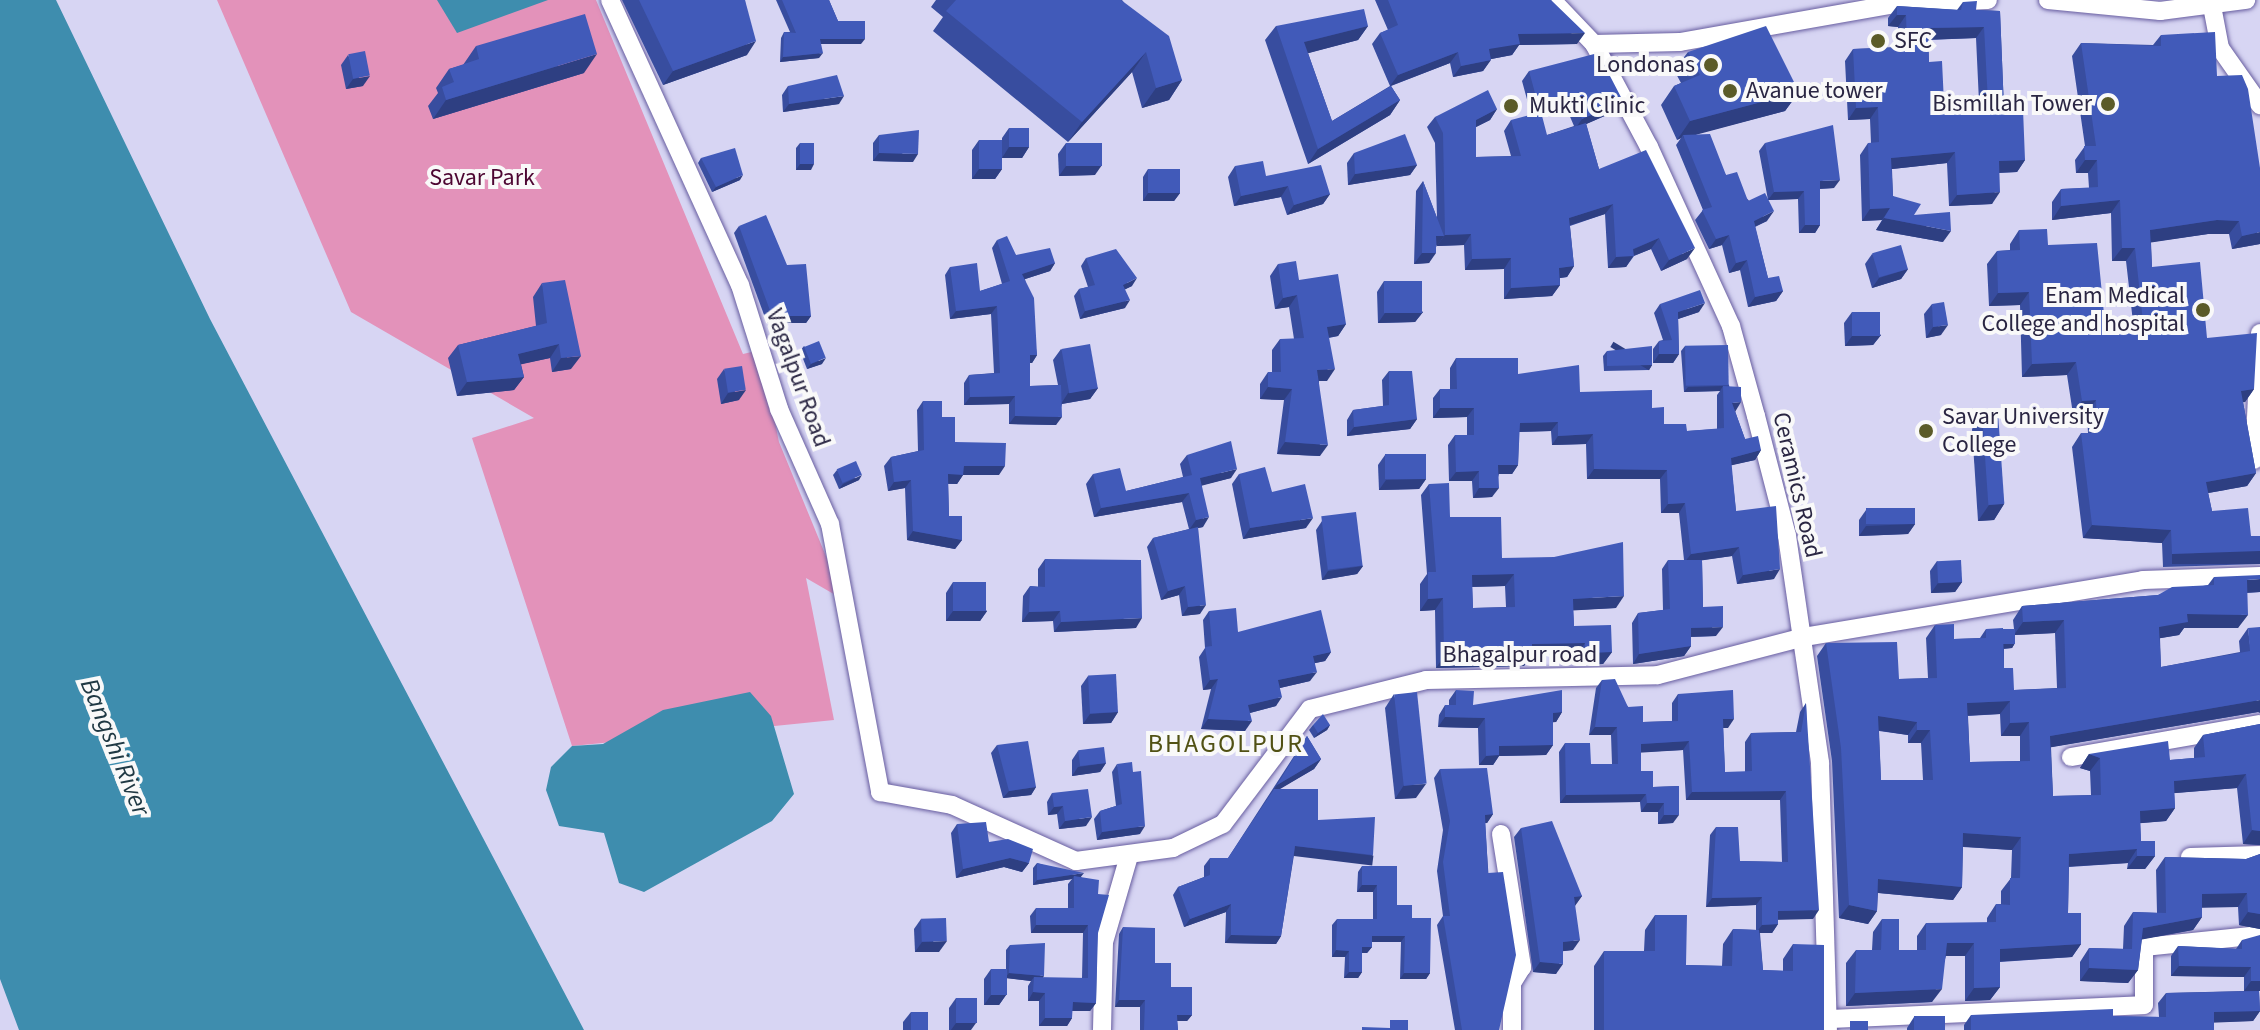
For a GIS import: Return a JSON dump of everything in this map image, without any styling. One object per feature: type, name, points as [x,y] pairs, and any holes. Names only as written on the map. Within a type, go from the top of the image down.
[{"type":"street","name":"Vagalpur Road","points":[[610,0],[740,285],[779,409],[830,524],[880,792]]},
{"type":"street","name":"Ceramics Road","points":[[1552,0],[1594,44],[1731,326],[1787,536],[1804,637],[1820,763],[1828,1024]]},
{"type":"street","points":[[1594,44],[1680,42],[1810,9],[1988,0]]},
{"type":"street","points":[[2048,0],[2160,11],[2246,0]]},
{"type":"street","points":[[2212,6],[2220,48],[2260,105]]},
{"type":"street","points":[[2254,460],[2260,333]]},
{"type":"street","name":"Bhagalpur road","points":[[880,792],[952,805],[1076,861],[1129,856],[1173,848],[1223,824],[1310,709],[1426,680],[1658,675],[1804,637],[2143,580],[2260,576]]},
{"type":"street","points":[[2071,757],[2260,724]]},
{"type":"street","points":[[1501,834],[1522,967],[1512,983],[1512,1030]]},
{"type":"street","points":[[2190,857],[2260,855]]},
{"type":"street","points":[[1102,1030],[1104,942],[1129,856]]},
{"type":"street","points":[[1828,1024],[2144,1005],[2144,947],[2260,935]]},
{"type":"green space","name":"Savar Park","points":[[217,0],[596,0],[743,354],[760,350],[779,442],[844,600],[806,578],[834,720],[572,746],[472,438],[534,418],[351,312]]},
{"type":"water","name":"Bangshi River","points":[[0,0],[56,0],[210,319],[584,1030],[19,1030],[0,979]]},
{"type":"water","points":[[437,0],[548,0],[457,33]]},
{"type":"water","points":[[750,692],[771,716],[794,794],[772,821],[644,892],[619,883],[604,833],[559,826],[546,790],[551,767],[572,746],[603,744],[663,710]]},
{"type":"building","points":[[639,0],[745,0],[756,41],[673,71]]},
{"type":"building","points":[[782,0],[829,0],[838,21],[865,21],[865,39],[820,39],[823,53],[783,57],[784,32],[796,33]]},
{"type":"building","points":[[956,0],[1121,0],[1169,36],[1182,80],[1156,88],[1146,52],[1082,122],[946,11]]},
{"type":"building","points":[[1388,0],[1551,0],[1585,33],[1518,34],[1520,44],[1489,49],[1491,60],[1461,66],[1458,52],[1398,75],[1380,33],[1398,25]]},
{"type":"building","points":[[1977,1],[1976,10],[2000,11],[2004,109],[2023,109],[2025,160],[1999,161],[2000,192],[1957,195],[1955,152],[1891,158],[1893,196],[1921,204],[1914,215],[1950,212],[1951,231],[1884,218],[1890,208],[1870,209],[1868,143],[1879,142],[1878,107],[1856,108],[1853,49],[1907,47],[1906,15],[1897,15],[1897,6],[1961,10],[1963,2]],"holes":[[[1984,27],[1988,102],[1944,103],[1942,61],[1929,62],[1928,28]]]},
{"type":"building","points":[[1364,9],[1368,26],[1304,42],[1332,121],[1391,86],[1400,100],[1318,149],[1276,26]]},
{"type":"building","points":[[585,14],[597,54],[446,100],[442,87],[454,82],[449,69],[479,59],[476,46]]},
{"type":"building","name":"Avanue tower","points":[[1766,26],[1799,92],[1690,121],[1674,86],[1700,75],[1688,52]]},
{"type":"building","points":[[2215,32],[2217,76],[2242,75],[2248,89],[2260,168],[2260,232],[2242,236],[2239,221],[2217,220],[2150,230],[2152,267],[2200,262],[2207,338],[2257,333],[2254,389],[2241,391],[2256,473],[2206,482],[2212,511],[2248,508],[2251,536],[2260,536],[2260,551],[2172,554],[2171,530],[2092,525],[2081,433],[2097,433],[2096,400],[2082,401],[2076,362],[2032,364],[2029,292],[1998,293],[1997,251],[2020,250],[2019,230],[2047,229],[2048,245],[2097,243],[2105,324],[2143,322],[2135,248],[2122,248],[2120,200],[2061,206],[2061,189],[2098,187],[2097,160],[2085,160],[2084,146],[2096,146],[2081,43],[2161,46],[2161,35]]},
{"type":"building","points":[[365,51],[370,76],[353,79],[348,54]]},
{"type":"building","points":[[1598,53],[1623,101],[1582,119],[1572,95],[1538,104],[1529,71]]},
{"type":"building","points":[[837,75],[844,96],[789,104],[788,86]]},
{"type":"building","points":[[1488,90],[1497,109],[1476,120],[1476,157],[1521,156],[1511,120],[1541,112],[1547,135],[1586,123],[1599,169],[1646,150],[1695,248],[1669,260],[1659,238],[1633,249],[1634,256],[1616,257],[1613,204],[1569,218],[1574,266],[1559,268],[1560,285],[1511,288],[1511,258],[1472,259],[1471,234],[1445,235],[1443,133],[1435,117]]},
{"type":"building","points":[[1833,125],[1840,180],[1820,181],[1820,225],[1805,225],[1804,191],[1774,192],[1765,143]]},
{"type":"building","points":[[1009,128],[1029,128],[1029,147],[1009,147]]},
{"type":"building","points":[[919,130],[918,154],[879,153],[879,135]]},
{"type":"building","points":[[1405,134],[1417,165],[1355,174],[1354,153]]},
{"type":"building","points":[[1710,134],[1726,175],[1737,172],[1748,201],[1765,193],[1774,211],[1754,221],[1768,278],[1779,276],[1783,291],[1755,297],[1747,260],[1736,263],[1729,235],[1716,239],[1702,210],[1712,207],[1683,135]]},
{"type":"building","points":[[979,140],[1002,140],[1002,169],[979,169]]},
{"type":"building","points":[[800,143],[814,143],[814,164],[800,164]]},
{"type":"building","points":[[1066,143],[1102,143],[1102,166],[1066,166]]},
{"type":"building","points":[[735,148],[743,175],[716,187],[701,158]]},
{"type":"building","points":[[1263,161],[1266,176],[1321,165],[1330,194],[1294,205],[1288,186],[1241,196],[1235,166]]},
{"type":"building","points":[[1148,169],[1180,169],[1180,193],[1148,193]]},
{"type":"building","points":[[1423,181],[1444,236],[1436,236],[1436,253],[1422,253]]},
{"type":"building","points":[[766,215],[787,265],[806,264],[811,316],[772,316],[739,226]]},
{"type":"building","points":[[1007,236],[1016,255],[1050,248],[1055,263],[1022,274],[1034,298],[1037,355],[1030,355],[1030,386],[1061,385],[1062,417],[1015,416],[1015,396],[970,397],[969,375],[1000,373],[997,306],[956,311],[950,267],[977,263],[980,291],[1010,281],[997,240]]},
{"type":"building","points":[[1901,245],[1908,269],[1879,277],[1872,253]]},
{"type":"building","points":[[1116,249],[1137,278],[1123,285],[1130,300],[1085,311],[1079,289],[1095,285],[1086,258]]},
{"type":"building","points":[[1296,261],[1299,280],[1338,274],[1346,324],[1327,327],[1335,369],[1317,370],[1328,445],[1285,442],[1292,389],[1268,387],[1268,372],[1281,372],[1280,339],[1304,338],[1297,295],[1283,298],[1278,264]]},
{"type":"building","points":[[565,280],[581,356],[561,358],[559,344],[518,354],[524,377],[467,382],[458,345],[547,323],[542,283]]},
{"type":"building","points":[[1384,281],[1422,281],[1422,313],[1384,313]]},
{"type":"building","points":[[1700,290],[1705,303],[1678,312],[1679,354],[1659,354],[1659,341],[1672,340],[1660,304]]},
{"type":"building","points":[[1944,302],[1948,325],[1933,327],[1932,304]]},
{"type":"building","points":[[1852,312],[1880,312],[1880,336],[1852,336]]},
{"type":"building","points":[[819,341],[826,358],[811,364],[804,347]]},
{"type":"building","points":[[1090,344],[1098,388],[1069,393],[1061,349]]},
{"type":"building","points":[[1728,345],[1729,385],[1686,386],[1685,346]]},
{"type":"building","points":[[1652,346],[1652,365],[1607,366],[1607,351]]},
{"type":"building","points":[[1456,358],[1518,358],[1518,374],[1579,365],[1580,392],[1652,390],[1652,408],[1664,407],[1664,424],[1686,424],[1687,431],[1724,428],[1723,386],[1741,387],[1741,402],[1732,403],[1745,439],[1758,436],[1761,450],[1731,458],[1736,511],[1776,506],[1780,569],[1743,575],[1739,547],[1691,554],[1685,503],[1668,504],[1667,470],[1594,469],[1593,434],[1558,436],[1558,422],[1520,423],[1518,465],[1498,465],[1499,488],[1479,488],[1479,471],[1456,472],[1455,435],[1474,435],[1474,408],[1440,408],[1440,389],[1457,389]]},
{"type":"building","points":[[742,366],[746,390],[728,393],[724,369]]},
{"type":"building","points":[[1389,371],[1412,371],[1417,419],[1354,427],[1353,410],[1389,405]]},
{"type":"building","points":[[923,401],[942,401],[942,417],[955,417],[955,442],[1006,443],[1005,466],[964,466],[963,475],[948,474],[949,516],[962,516],[962,540],[913,531],[911,480],[894,482],[891,457],[924,450]]},
{"type":"building","points":[[1998,413],[2004,504],[1988,505],[1982,414]]},
{"type":"building","points":[[1231,441],[1237,469],[1200,478],[1209,517],[1196,520],[1189,493],[1101,508],[1093,474],[1120,468],[1126,491],[1192,475],[1187,455]]},
{"type":"building","points":[[1385,454],[1426,454],[1426,479],[1385,479]]},
{"type":"building","points":[[856,461],[862,475],[843,483],[837,469]]},
{"type":"building","points":[[1265,467],[1272,492],[1305,484],[1313,518],[1250,528],[1239,474]]},
{"type":"building","points":[[1449,483],[1450,517],[1501,517],[1502,558],[1554,557],[1623,542],[1624,596],[1573,599],[1574,626],[1611,625],[1612,652],[1585,653],[1585,643],[1532,644],[1532,654],[1444,656],[1443,598],[1428,599],[1428,572],[1436,572],[1429,484]],"holes":[[[1514,574],[1515,607],[1473,608],[1472,575]]]},
{"type":"building","points":[[1866,508],[1915,508],[1915,524],[1866,524]]},
{"type":"building","points":[[1356,512],[1363,566],[1328,570],[1321,516]]},
{"type":"building","points":[[1198,527],[1206,605],[1188,607],[1185,586],[1168,591],[1153,538]]},
{"type":"building","points":[[1045,559],[1141,560],[1142,618],[1061,622],[1060,611],[1029,612],[1030,586],[1045,587]]},
{"type":"building","points":[[1668,560],[1702,560],[1703,607],[1723,606],[1723,627],[1691,628],[1691,646],[1639,654],[1638,613],[1670,609]]},
{"type":"building","points":[[1961,560],[1962,582],[1938,583],[1937,561]]},
{"type":"building","points":[[2260,575],[2260,579],[2247,580],[2248,615],[2187,614],[2188,622],[2159,627],[2161,667],[2250,651],[2248,628],[2260,627],[2260,700],[2050,736],[2053,796],[2101,795],[2100,758],[2089,754],[2168,741],[2170,760],[2205,757],[2203,735],[2260,724],[2260,831],[2252,830],[2246,774],[2174,781],[2175,808],[2140,811],[2141,841],[2155,841],[2155,856],[2137,856],[2137,849],[2069,854],[2068,913],[2081,913],[2081,944],[2000,949],[2000,987],[1974,988],[1974,943],[1947,943],[1942,989],[1855,993],[1856,950],[1881,950],[1882,919],[1899,919],[1899,950],[1926,950],[1926,923],[1996,922],[1996,904],[2010,905],[2010,878],[2020,878],[2021,837],[1963,833],[1962,887],[1878,879],[1877,911],[1849,905],[1841,748],[1826,643],[1897,642],[1899,679],[1937,678],[1935,625],[1954,624],[1954,639],[1986,638],[1986,629],[2003,628],[2004,668],[2013,668],[2014,690],[2066,688],[2064,620],[2023,622],[2022,606],[2158,595],[2172,587],[2214,585],[2214,577]],"holes":[[[2010,701],[2010,723],[2029,722],[2030,761],[1970,762],[1967,703]],[[1878,716],[1917,722],[1917,730],[1930,730],[1933,780],[1881,780]]]},
{"type":"building","points":[[953,582],[986,582],[986,611],[953,611]]},
{"type":"building","points":[[1236,608],[1238,632],[1321,610],[1331,652],[1313,656],[1317,672],[1278,680],[1282,697],[1248,705],[1252,721],[1208,719],[1218,679],[1210,680],[1205,647],[1212,646],[1209,611]]},
{"type":"building","points":[[2003,629],[2015,629],[2015,644],[2003,644]]},
{"type":"building","points":[[1116,674],[1118,712],[1090,713],[1088,675]]},
{"type":"building","points":[[1615,679],[1628,707],[1643,706],[1643,722],[1678,721],[1678,694],[1733,690],[1734,719],[1723,719],[1725,772],[1752,771],[1751,733],[1801,732],[1806,703],[1819,910],[1778,911],[1778,924],[1762,925],[1762,897],[1712,898],[1716,827],[1738,827],[1740,861],[1788,862],[1786,791],[1692,792],[1689,741],[1641,744],[1641,771],[1653,771],[1653,787],[1679,786],[1679,815],[1664,815],[1664,803],[1647,803],[1646,794],[1566,795],[1565,743],[1590,743],[1591,764],[1618,764],[1617,727],[1595,727],[1602,680]]},
{"type":"building","points":[[1456,690],[1474,691],[1473,705],[1562,690],[1562,712],[1553,713],[1553,745],[1499,746],[1499,755],[1486,756],[1485,718],[1445,717],[1445,705],[1456,705]]},
{"type":"building","points":[[1417,692],[1427,783],[1404,786],[1394,694]]},
{"type":"building","points":[[1323,714],[1330,725],[1318,733],[1313,725]]},
{"type":"building","points":[[1307,736],[1321,759],[1277,785]]},
{"type":"building","points":[[1028,741],[1036,787],[1009,791],[997,745]]},
{"type":"building","points":[[1104,747],[1106,763],[1080,766],[1078,750]]},
{"type":"building","points":[[1132,762],[1133,772],[1141,771],[1145,826],[1102,832],[1100,811],[1122,804],[1117,764]]},
{"type":"building","points":[[1487,768],[1493,814],[1485,815],[1488,873],[1503,872],[1516,955],[1499,1030],[1462,1030],[1443,916],[1450,916],[1443,862],[1450,821],[1440,769]]},
{"type":"building","points":[[1088,789],[1092,817],[1065,821],[1063,806],[1054,807],[1052,793]]},
{"type":"building","points":[[1274,789],[1318,789],[1318,820],[1375,817],[1373,855],[1295,846],[1281,936],[1231,935],[1231,904],[1190,919],[1178,887],[1210,875],[1210,858],[1228,858]]},
{"type":"building","points":[[1552,821],[1582,896],[1574,897],[1580,940],[1563,942],[1563,964],[1540,962],[1521,828]]},
{"type":"building","points":[[986,822],[989,842],[1008,839],[1033,849],[1029,863],[1010,858],[963,869],[957,824]]},
{"type":"building","points":[[2260,854],[2260,914],[2248,912],[2247,893],[2202,894],[2202,917],[2143,928],[2138,970],[2089,968],[2089,948],[2132,949],[2133,912],[2166,913],[2165,857],[2246,859]]},
{"type":"building","points":[[1037,863],[1084,873],[1037,880]]},
{"type":"building","points":[[1362,866],[1397,866],[1397,905],[1412,905],[1412,918],[1431,918],[1430,973],[1404,973],[1405,936],[1372,936],[1372,947],[1362,947],[1362,972],[1349,972],[1349,951],[1336,950],[1337,919],[1377,919],[1377,885],[1362,885]]},
{"type":"building","points":[[1074,876],[1099,880],[1098,894],[1109,895],[1098,933],[1096,1003],[1073,1002],[1072,1018],[1045,1018],[1045,993],[1033,992],[1034,977],[1088,978],[1088,925],[1036,925],[1036,908],[1074,908]]},
{"type":"building","points":[[1655,915],[1687,915],[1686,965],[1732,966],[1733,929],[1759,930],[1763,970],[1793,971],[1793,944],[1824,945],[1824,1030],[1604,1030],[1604,951],[1655,951]]},
{"type":"building","points":[[946,918],[947,941],[922,942],[921,919]]},
{"type":"building","points":[[1123,927],[1155,928],[1155,963],[1171,963],[1171,987],[1192,987],[1192,1015],[1177,1015],[1178,1030],[1144,1030],[1145,1000],[1119,1000]]},
{"type":"building","points":[[2260,935],[2260,981],[2251,981],[2251,967],[2179,966],[2178,946],[2242,949],[2242,940]]},
{"type":"building","points":[[1045,943],[1044,976],[1009,973],[1010,945]]},
{"type":"building","points":[[991,969],[1007,969],[1007,995],[991,995]]},
{"type":"building","points":[[2259,991],[2260,1011],[2214,1012],[2214,1030],[1971,1030],[1971,1015],[2113,1009],[2113,1016],[2166,1017],[2166,993]]},
{"type":"building","points":[[956,998],[977,998],[977,1023],[956,1023]]},
{"type":"building","points":[[911,1012],[928,1012],[928,1030],[911,1030]]},
{"type":"building","points":[[1914,1016],[1945,1016],[1945,1030],[1914,1030]]},
{"type":"building","points":[[1390,1020],[1408,1020],[1408,1030],[1362,1030],[1362,1027],[1390,1028]]},
{"type":"building","points":[[1850,1021],[1868,1021],[1868,1030],[1850,1030]]},
{"type":"place","name":"SFC","points":[[1878,41]]},
{"type":"place","name":"Londonas","points":[[1711,65]]},
{"type":"place","name":"Avanue tower","points":[[1730,91]]},
{"type":"place","name":"Bismillah Tower","points":[[2108,104]]},
{"type":"place","name":"Mukti Clinic","points":[[1511,106]]},
{"type":"place","name":"Enam Medical College and hospital","points":[[2203,310]]},
{"type":"place","name":"Savar University College","points":[[1926,431]]},
{"type":"district","name":"BHAGOLPUR","points":[[1226,744]]}]
